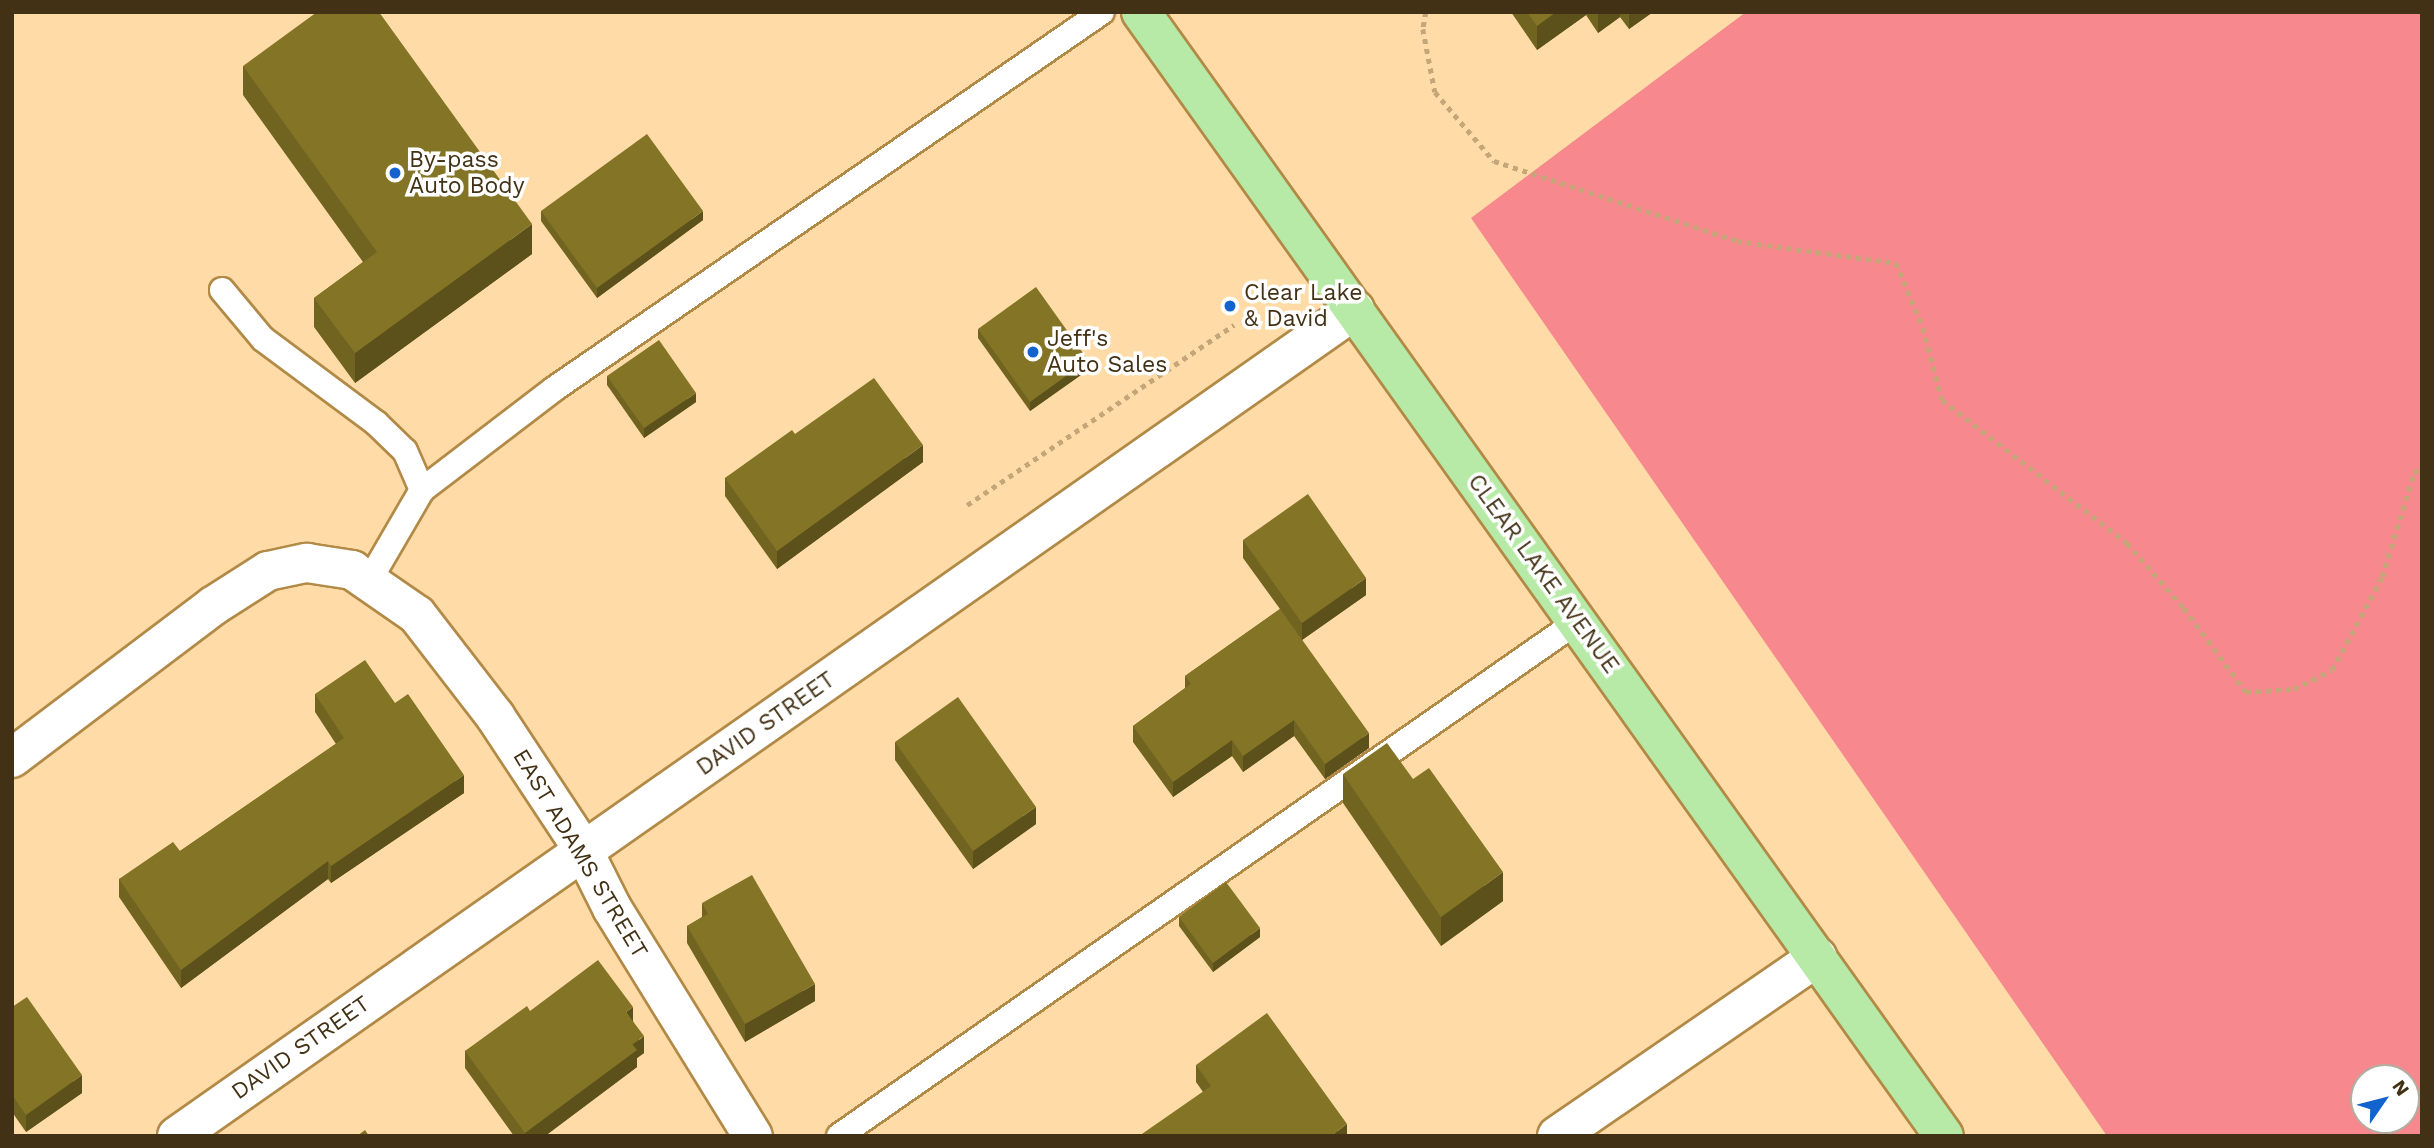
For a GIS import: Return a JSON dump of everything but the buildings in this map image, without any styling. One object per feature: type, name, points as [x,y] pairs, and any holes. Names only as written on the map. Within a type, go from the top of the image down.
[{"type":"main road","name":"CLEAR LAKE AVENUE","points":[[1141,12],[1944,1136]]},
{"type":"street","name":"DAVID STREET","points":[[177,1136],[582,848],[739,744],[1355,310]]},
{"type":"street","name":"EAST ADAMS STREET","points":[[12,758],[213,606],[268,571],[307,563],[352,570],[417,615],[495,716],[582,848],[612,908],[753,1136]]},
{"type":"street","points":[[1558,1136],[1817,957]]},
{"type":"lane","points":[[369,581],[422,490],[554,389],[1102,12]]},
{"type":"lane","points":[[222,290],[263,339],[376,424],[405,451],[422,490]]},
{"type":"lane","points":[[839,1136],[1578,621]]},
{"type":"path","points":[[1426,12],[1423,29],[1436,92],[1494,161],[1737,241],[1896,263],[1923,328],[1942,400],[2127,543],[2184,608],[2246,692],[2294,689],[2332,670],[2382,577],[2414,473],[2422,465]]},
{"type":"path","points":[[967,505],[1234,325]]},
{"type":"shaded area","points":[[1746,12],[2422,12],[2422,1136],[2107,1136],[1471,218]]},
{"type":"place","name":"By-pass Auto Body","points":[[395,173]]},
{"type":"place","name":"Clear Lake & David","points":[[1230,306]]},
{"type":"place","name":"Jeff's Auto Sales","points":[[1033,352]]}]
